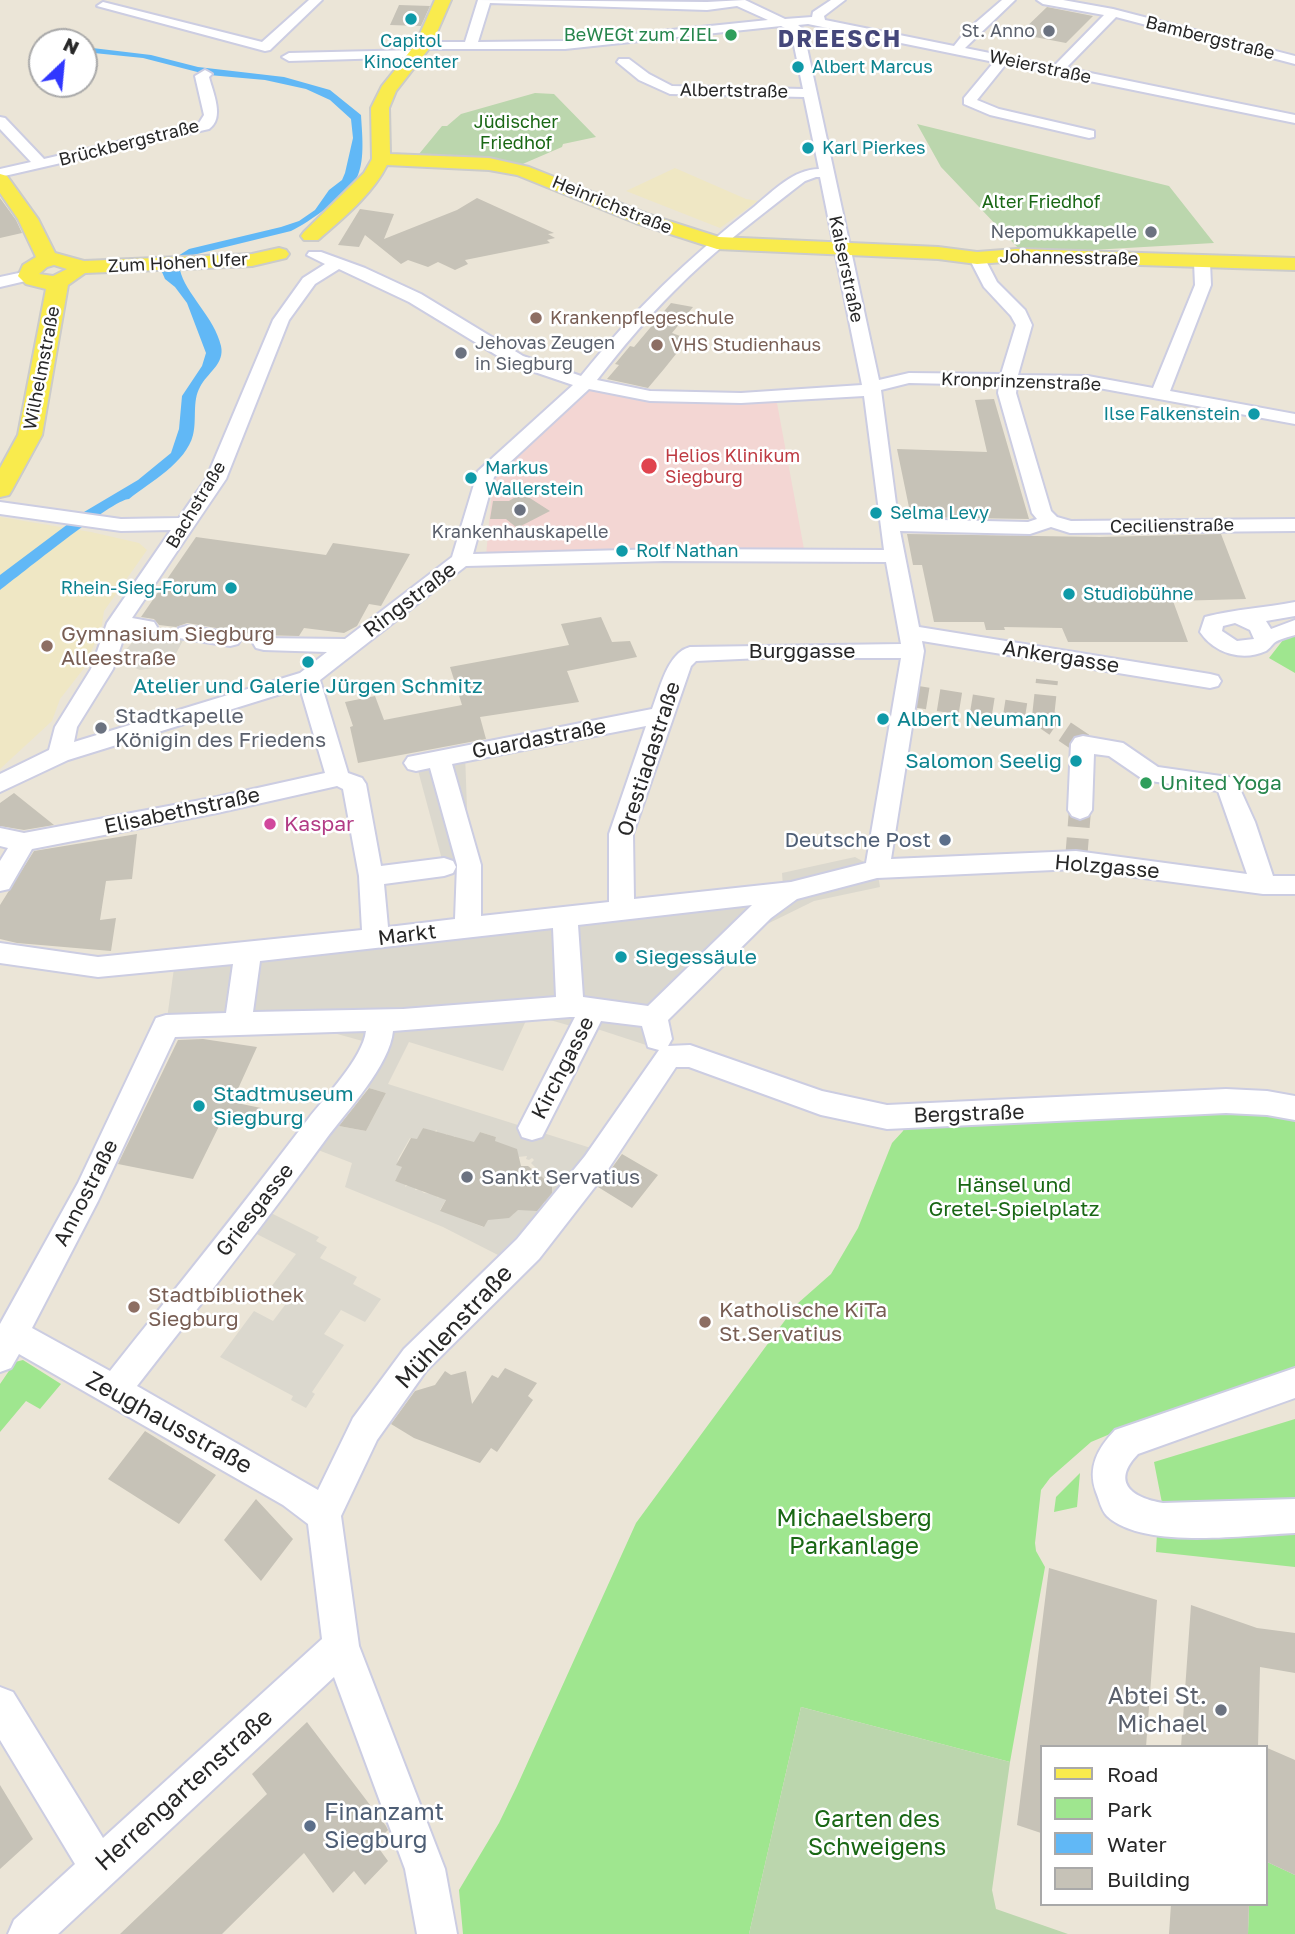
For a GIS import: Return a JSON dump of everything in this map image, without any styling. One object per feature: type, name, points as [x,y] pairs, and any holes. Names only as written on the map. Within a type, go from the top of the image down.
[{"type":"main road","points":[[313,245],[363,187],[381,159],[380,108],[388,90],[419,50],[443,0]]},
{"type":"main road","name":"Heinrichstraße","points":[[381,159],[478,163],[522,171],[643,219],[717,243],[843,250]]},
{"type":"main road","points":[[0,180],[27,219],[48,260],[34,265],[28,276],[36,281],[58,281],[70,276],[77,267]]},
{"type":"main road","name":"Zum Hohen Ufer","points":[[48,260],[66,260],[77,267],[252,260],[279,254],[293,258],[313,245]]},
{"type":"main road","name":"Johannesstraße","points":[[843,250],[938,253],[977,258],[1045,253],[1295,264]]},
{"type":"main road","name":"Wilhelmstraße","points":[[0,490],[30,435],[58,281]]},
{"type":"street","points":[[103,6],[265,47],[316,0]]},
{"type":"street","points":[[470,46],[484,0]]},
{"type":"street","points":[[494,0],[706,6],[737,1],[784,21]]},
{"type":"street","points":[[820,22],[817,15],[839,0]]},
{"type":"street","points":[[957,50],[970,34],[1009,0]]},
{"type":"street","name":"Bambergstraße","points":[[1042,0],[1112,13],[1295,60]]},
{"type":"street","points":[[604,2],[611,30]]},
{"type":"street","points":[[1057,70],[1112,13]]},
{"type":"street","points":[[289,57],[470,46],[565,45],[611,30],[784,21]]},
{"type":"street","name":"Weierstraße","points":[[784,21],[820,22],[1295,119]]},
{"type":"street","name":"Kaiserstraße","points":[[784,21],[797,29],[811,93],[871,389],[889,525],[913,642],[877,869]]},
{"type":"street","points":[[1003,59],[969,101],[995,112],[1089,134]]},
{"type":"street","name":"Albertstraße","points":[[624,62],[644,77],[670,90],[811,93]]},
{"type":"street","name":"Brückbergstraße","points":[[0,173],[204,126],[209,123],[211,116],[202,76],[205,74]]},
{"type":"street","points":[[0,121],[41,164]]},
{"type":"street","points":[[461,561],[485,475],[585,383],[626,332],[717,243],[800,178],[814,173],[826,173]]},
{"type":"street","points":[[313,245],[337,263]]},
{"type":"street","points":[[889,525],[1030,528],[1050,521],[1042,513],[1007,393],[1008,380],[1024,325],[1019,314],[990,284],[977,258]]},
{"type":"street","points":[[1160,393],[1203,285],[1202,262]]},
{"type":"street","name":"Kronprinzenstraße","points":[[337,263],[415,298],[517,360],[585,383],[650,396],[741,398],[871,389],[909,378],[1088,381],[1295,419]]},
{"type":"street","name":"Bachstraße","points":[[60,754],[66,727],[102,669],[118,623],[216,479],[281,320],[309,281],[337,263]]},
{"type":"street","points":[[0,282],[28,276]]},
{"type":"street","points":[[0,508],[121,525],[187,524]]},
{"type":"street","name":"Cecilienstraße","points":[[1050,521],[1070,527],[1295,525]]},
{"type":"street","name":"Ringstraße","points":[[0,784],[60,754],[309,678],[461,561],[664,555],[895,556]]},
{"type":"street","points":[[1295,609],[1243,618],[1219,618],[1213,622],[1211,632],[1224,645],[1240,649],[1256,647],[1265,639],[1295,627]]},
{"type":"street","points":[[1243,618],[1261,627],[1265,639]]},
{"type":"street","points":[[118,623],[146,627]]},
{"type":"street","points":[[187,633],[230,639]]},
{"type":"street","name":"Burggasse","points":[[690,654],[913,642]]},
{"type":"street","name":"Ankergasse","points":[[913,642],[1048,656],[1210,681]]},
{"type":"street","points":[[264,643],[350,646]]},
{"type":"street","name":"Orestiadastraße","points":[[622,910],[621,834],[681,664],[690,654]]},
{"type":"street","points":[[1047,680],[1048,656]]},
{"type":"street","points":[[309,678],[338,778],[354,784],[371,876],[376,939]]},
{"type":"street","name":"Guardastraße","points":[[468,928],[469,864],[428,761],[662,715]]},
{"type":"street","points":[[1080,810],[1083,744],[1115,749],[1152,774],[1227,784],[1264,885]]},
{"type":"street","name":"Elisabethstraße","points":[[0,837],[24,842],[205,808],[338,778]]},
{"type":"street","points":[[0,881],[24,842]]},
{"type":"street","name":"Holzgasse","points":[[877,869],[1076,860],[1264,885],[1295,885]]},
{"type":"street","points":[[371,876],[444,867]]},
{"type":"street","name":"Markt","points":[[0,953],[98,967],[175,961],[622,910],[683,898],[791,891],[877,869]]},
{"type":"street","name":"Markt","points":[[657,1041],[762,911],[791,891]]},
{"type":"street","points":[[565,917],[582,1007]]},
{"type":"street","points":[[248,954],[238,1023],[380,1021],[413,1030],[582,1007],[657,1041]]},
{"type":"street","name":"Kirchgasse","points":[[533,1128],[582,1007]]},
{"type":"street","name":"Griesgasse","points":[[113,1392],[259,1207],[356,1077],[378,1045],[380,1021]]},
{"type":"street","name":"Annostraße","points":[[6,1345],[88,1192],[166,1026],[238,1023]]},
{"type":"street","name":"Bergstraße","points":[[657,1041],[671,1056],[690,1056],[821,1103],[887,1117],[1226,1101],[1295,1108]]},
{"type":"street","name":"Mühlenstraße","points":[[324,1516],[365,1429],[415,1360],[528,1249],[624,1125],[657,1041]]},
{"type":"street","name":"Zeughausstraße","points":[[6,1345],[113,1392],[295,1493],[324,1516]]},
{"type":"street","points":[[1295,1383],[1127,1442],[1112,1457],[1108,1479],[1117,1502],[1136,1516],[1163,1520],[1295,1516]]},
{"type":"street","points":[[324,1516],[341,1646],[425,1869],[437,1934]]},
{"type":"street","name":"Herrengartenstraße","points":[[28,1934],[341,1646]]},
{"type":"street","points":[[0,1705],[99,1868]]},
{"type":"shaded area","points":[[675,168],[746,199],[758,201],[720,228],[626,191]]},
{"type":"shaded area","name":"Helios Klinikum Siegburg","points":[[587,390],[649,401],[777,403],[804,549],[486,556],[493,480]]},
{"type":"shaded area","name":"Gymnasium Siegburg Alleestraße","points":[[0,517],[91,532],[139,543],[147,550],[104,611],[102,625],[85,667],[60,699],[52,721],[0,769]]},
{"type":"shaded area","points":[[146,627],[187,633],[172,661],[164,666],[140,670],[128,665],[122,654]]},
{"type":"shaded area","points":[[465,753],[469,865],[444,867],[416,763]]},
{"type":"shaded area","points":[[855,857],[877,869],[880,887],[814,901],[759,928],[646,1045],[585,1025],[578,1028],[529,1014],[503,1071],[409,1042],[388,1084],[594,1149],[526,1228],[498,1255],[443,1227],[345,1187],[352,1163],[305,1145],[377,1045],[330,1032],[166,1026],[175,961],[783,886],[782,873]],"holes":[[[362,1086],[386,1093],[366,1131],[339,1126]],[[423,1128],[433,1132],[437,1130],[436,1133],[443,1136],[455,1136],[454,1139],[467,1140],[474,1145],[480,1132],[496,1137],[490,1150],[518,1153],[518,1157],[527,1156],[526,1159],[529,1160],[532,1158],[534,1160],[531,1163],[536,1168],[531,1172],[541,1181],[547,1181],[552,1190],[544,1201],[547,1203],[512,1211],[514,1214],[505,1215],[505,1218],[490,1212],[483,1227],[440,1210],[447,1198],[440,1195],[438,1198],[436,1194],[424,1193],[408,1185],[405,1187],[406,1184],[395,1181],[403,1167],[397,1165],[398,1159],[410,1138],[418,1140]]]},
{"type":"shaded area","points":[[259,1207],[319,1237],[316,1241],[327,1247],[320,1258],[357,1277],[353,1284],[381,1299],[365,1322],[341,1310],[324,1334],[344,1345],[312,1392],[315,1394],[306,1408],[291,1400],[293,1396],[220,1357],[254,1311],[273,1321],[291,1297],[271,1287],[296,1254],[243,1227]]},
{"type":"green space","name":"Jüdischer Friedhof","points":[[535,93],[554,94],[596,137],[563,144],[562,147],[518,166],[419,154],[442,126],[447,126],[461,114]]},
{"type":"green space","name":"Alter Friedhof","points":[[917,124],[1169,186],[1214,243],[1074,251],[1020,250],[941,167]]},
{"type":"green space","points":[[1295,636],[1295,673],[1269,658],[1283,640]]},
{"type":"green space","name":"Michaelsberg Parkanlage","points":[[1245,1110],[1295,1113],[1295,1376],[1134,1424],[1091,1442],[1050,1478],[1041,1490],[1035,1543],[1036,1551],[1045,1567],[1010,1762],[801,1707],[749,1934],[463,1934],[459,1890],[499,1823],[517,1786],[636,1523],[797,1304],[831,1274],[858,1228],[892,1143],[903,1131],[906,1122]]},
{"type":"green space","points":[[23,1360],[61,1384],[40,1409],[26,1401],[0,1432],[0,1384],[15,1362]]},
{"type":"green space","points":[[1295,1419],[1295,1501],[1162,1503],[1154,1462]]},
{"type":"green space","points":[[1080,1473],[1077,1507],[1054,1512],[1056,1497]]},
{"type":"green space","points":[[1295,1529],[1295,1567],[1156,1552],[1157,1533]]},
{"type":"green space","name":"Garten des Schweigens","points":[[801,1707],[1010,1762],[992,1890],[996,1909],[1068,1934],[749,1934]]},
{"type":"green space","points":[[1267,1862],[1295,1875],[1295,1934],[1248,1934],[1249,1906],[1267,1906]]},
{"type":"water","points":[[98,49],[151,55],[198,67],[284,77],[330,90],[361,115],[362,161],[358,175],[347,190],[318,215],[298,227],[193,255],[180,270],[188,288],[213,326],[222,352],[218,363],[198,392],[193,435],[189,445],[175,463],[157,479],[86,524],[0,590],[0,575],[84,512],[138,480],[171,453],[179,429],[182,396],[202,366],[206,353],[187,303],[162,272],[189,249],[299,221],[315,210],[345,173],[353,138],[351,119],[330,100],[306,89],[265,80],[209,75],[143,58],[98,53]]},
{"type":"building","name":"Capitol Kinocenter","points":[[399,5],[430,6],[421,26],[390,25]]},
{"type":"building","points":[[1047,7],[1093,16],[1066,43],[1019,34]]},
{"type":"building","points":[[0,198],[16,220],[22,233],[0,238]]},
{"type":"building","points":[[477,198],[554,233],[548,234],[555,238],[547,240],[550,243],[465,260],[468,264],[455,270],[438,262],[428,267],[408,260],[401,264],[365,235],[359,247],[338,245],[360,209],[394,214],[384,239],[457,210]]},
{"type":"building","name":"VHS Studienhaus","points":[[671,303],[693,307],[672,333],[688,339],[648,388],[607,379],[630,346],[634,347]]},
{"type":"building","points":[[994,399],[1029,519],[911,517],[897,449],[987,452],[975,400]]},
{"type":"building","name":"Krankenhauskapelle","points":[[522,493],[550,511],[517,528],[506,519],[490,519],[493,501],[509,501]]},
{"type":"building","points":[[907,534],[1100,537],[1221,534],[1246,599],[1173,601],[1188,642],[1068,642],[1062,628],[1004,627],[1005,630],[986,630],[984,622],[934,622],[922,565],[913,565]]},
{"type":"building","name":"Rhein-Sieg-Forum","points":[[196,537],[326,555],[333,543],[410,554],[381,606],[369,604],[357,626],[344,633],[304,628],[299,636],[257,635],[187,623],[176,627],[159,625],[154,619],[141,617]]},
{"type":"building","points":[[601,617],[612,642],[630,641],[637,657],[567,671],[579,702],[480,717],[486,739],[358,763],[350,727],[353,726],[345,702],[375,696],[384,720],[462,705],[450,667],[569,645],[561,624]]},
{"type":"building","points":[[14,793],[54,825],[24,830],[0,826],[0,803]]},
{"type":"building","points":[[137,834],[132,879],[106,881],[100,920],[116,918],[111,951],[17,943],[0,939],[0,905],[34,851]]},
{"type":"building","name":"Stadtmuseum Siegburg","points":[[203,1039],[257,1047],[232,1102],[261,1108],[254,1123],[224,1116],[193,1179],[118,1164],[178,1040]]},
{"type":"building","points":[[369,1088],[386,1093],[366,1131],[339,1126]]},
{"type":"building","name":"Sankt Servatius","points":[[423,1128],[474,1142],[480,1132],[496,1137],[495,1141],[517,1149],[521,1166],[528,1166],[552,1185],[552,1193],[537,1211],[518,1210],[509,1218],[488,1220],[484,1227],[440,1211],[446,1200],[395,1181],[402,1167],[396,1165],[411,1138],[417,1139]]},
{"type":"building","points":[[622,1154],[658,1175],[632,1208],[598,1187]]},
{"type":"building","points":[[505,1368],[537,1383],[528,1396],[533,1400],[497,1452],[491,1448],[480,1463],[414,1438],[391,1424],[415,1391],[435,1385],[445,1371],[451,1375],[466,1371],[472,1404],[492,1375],[498,1378]]},
{"type":"building","points":[[145,1431],[216,1475],[179,1524],[108,1479]]},
{"type":"building","points":[[256,1499],[293,1539],[261,1581],[224,1540]]},
{"type":"building","points":[[1049,1568],[1157,1600],[1146,1745],[1040,1745],[1040,1833],[1017,1825]]},
{"type":"building","name":"Abtei St. Michael","points":[[1191,1605],[1257,1628],[1295,1633],[1295,1673],[1260,1667],[1258,1745],[1181,1745]]},
{"type":"building","name":"Finanzamt Siegburg","points":[[307,1722],[386,1826],[388,1830],[375,1843],[388,1861],[365,1885],[354,1871],[333,1893],[304,1853],[222,1934],[120,1934],[267,1794],[252,1774]]},
{"type":"building","name":"Abtei St. Michael","points":[[1267,1748],[1295,1760],[1295,1875],[1267,1862]]},
{"type":"building","points":[[0,1785],[33,1839],[0,1869]]},
{"type":"building","points":[[1171,1906],[1249,1906],[1248,1934],[1169,1934]]},
{"type":"tunnel","points":[[1043,717],[1047,680]]},
{"type":"tunnel","points":[[906,695],[1043,717]]},
{"type":"tunnel","points":[[1043,717],[1083,744]]},
{"type":"tunnel","points":[[1076,860],[1080,810]]},
{"type":"place","name":"Capitol Kinocenter","points":[[411,19]]},
{"type":"place","name":"St. Anno","points":[[1049,31]]},
{"type":"place","name":"BeWEGt zum ZIEL","points":[[731,35]]},
{"type":"place","name":"Albert Marcus","points":[[798,67]]},
{"type":"place","name":"Karl Pierkes","points":[[808,148]]},
{"type":"place","name":"Nepomukkapelle","points":[[1151,232]]},
{"type":"place","name":"Krankenpflegeschule","points":[[536,318]]},
{"type":"place","name":"VHS Studienhaus","points":[[657,345]]},
{"type":"place","name":"Jehovas Zeugen in Siegburg","points":[[461,353]]},
{"type":"place","name":"Ilse Falkenstein","points":[[1254,414]]},
{"type":"place","name":"Helios Klinikum Siegburg","points":[[649,466]]},
{"type":"place","name":"Markus Wallerstein","points":[[471,478]]},
{"type":"place","name":"Krankenhauskapelle","points":[[520,510]]},
{"type":"place","name":"Selma Levy","points":[[876,513]]},
{"type":"place","name":"Rolf Nathan","points":[[622,551]]},
{"type":"place","name":"Rhein-Sieg-Forum","points":[[231,588]]},
{"type":"place","name":"Studiobühne","points":[[1069,594]]},
{"type":"place","name":"Gymnasium Siegburg Alleestraße","points":[[47,646]]},
{"type":"place","name":"Atelier und Galerie Jürgen Schmitz","points":[[308,662]]},
{"type":"place","name":"Albert Neumann","points":[[883,719]]},
{"type":"place","name":"Stadtkapelle Königin des Friedens","points":[[101,728]]},
{"type":"place","name":"Salomon Seelig","points":[[1076,761]]},
{"type":"place","name":"United Yoga","points":[[1146,783]]},
{"type":"place","name":"Kaspar","points":[[270,824]]},
{"type":"place","name":"Deutsche Post","points":[[945,840]]},
{"type":"place","name":"Siegessäule","points":[[621,957]]},
{"type":"place","name":"Stadtmuseum Siegburg","points":[[199,1106]]},
{"type":"place","name":"Sankt Servatius","points":[[467,1177]]},
{"type":"place","name":"Stadtbibliothek Siegburg","points":[[134,1307]]},
{"type":"place","name":"Katholische KiTa St.Servatius","points":[[705,1322]]},
{"type":"place","name":"Abtei St. Michael","points":[[1221,1710]]},
{"type":"place","name":"Finanzamt Siegburg","points":[[310,1826]]},
{"type":"district","name":"DREESCH","points":[[840,40]]},
{"type":"park label","name":"Hänsel und Gretel-Spielplatz","points":[[1014,1197]]}]
